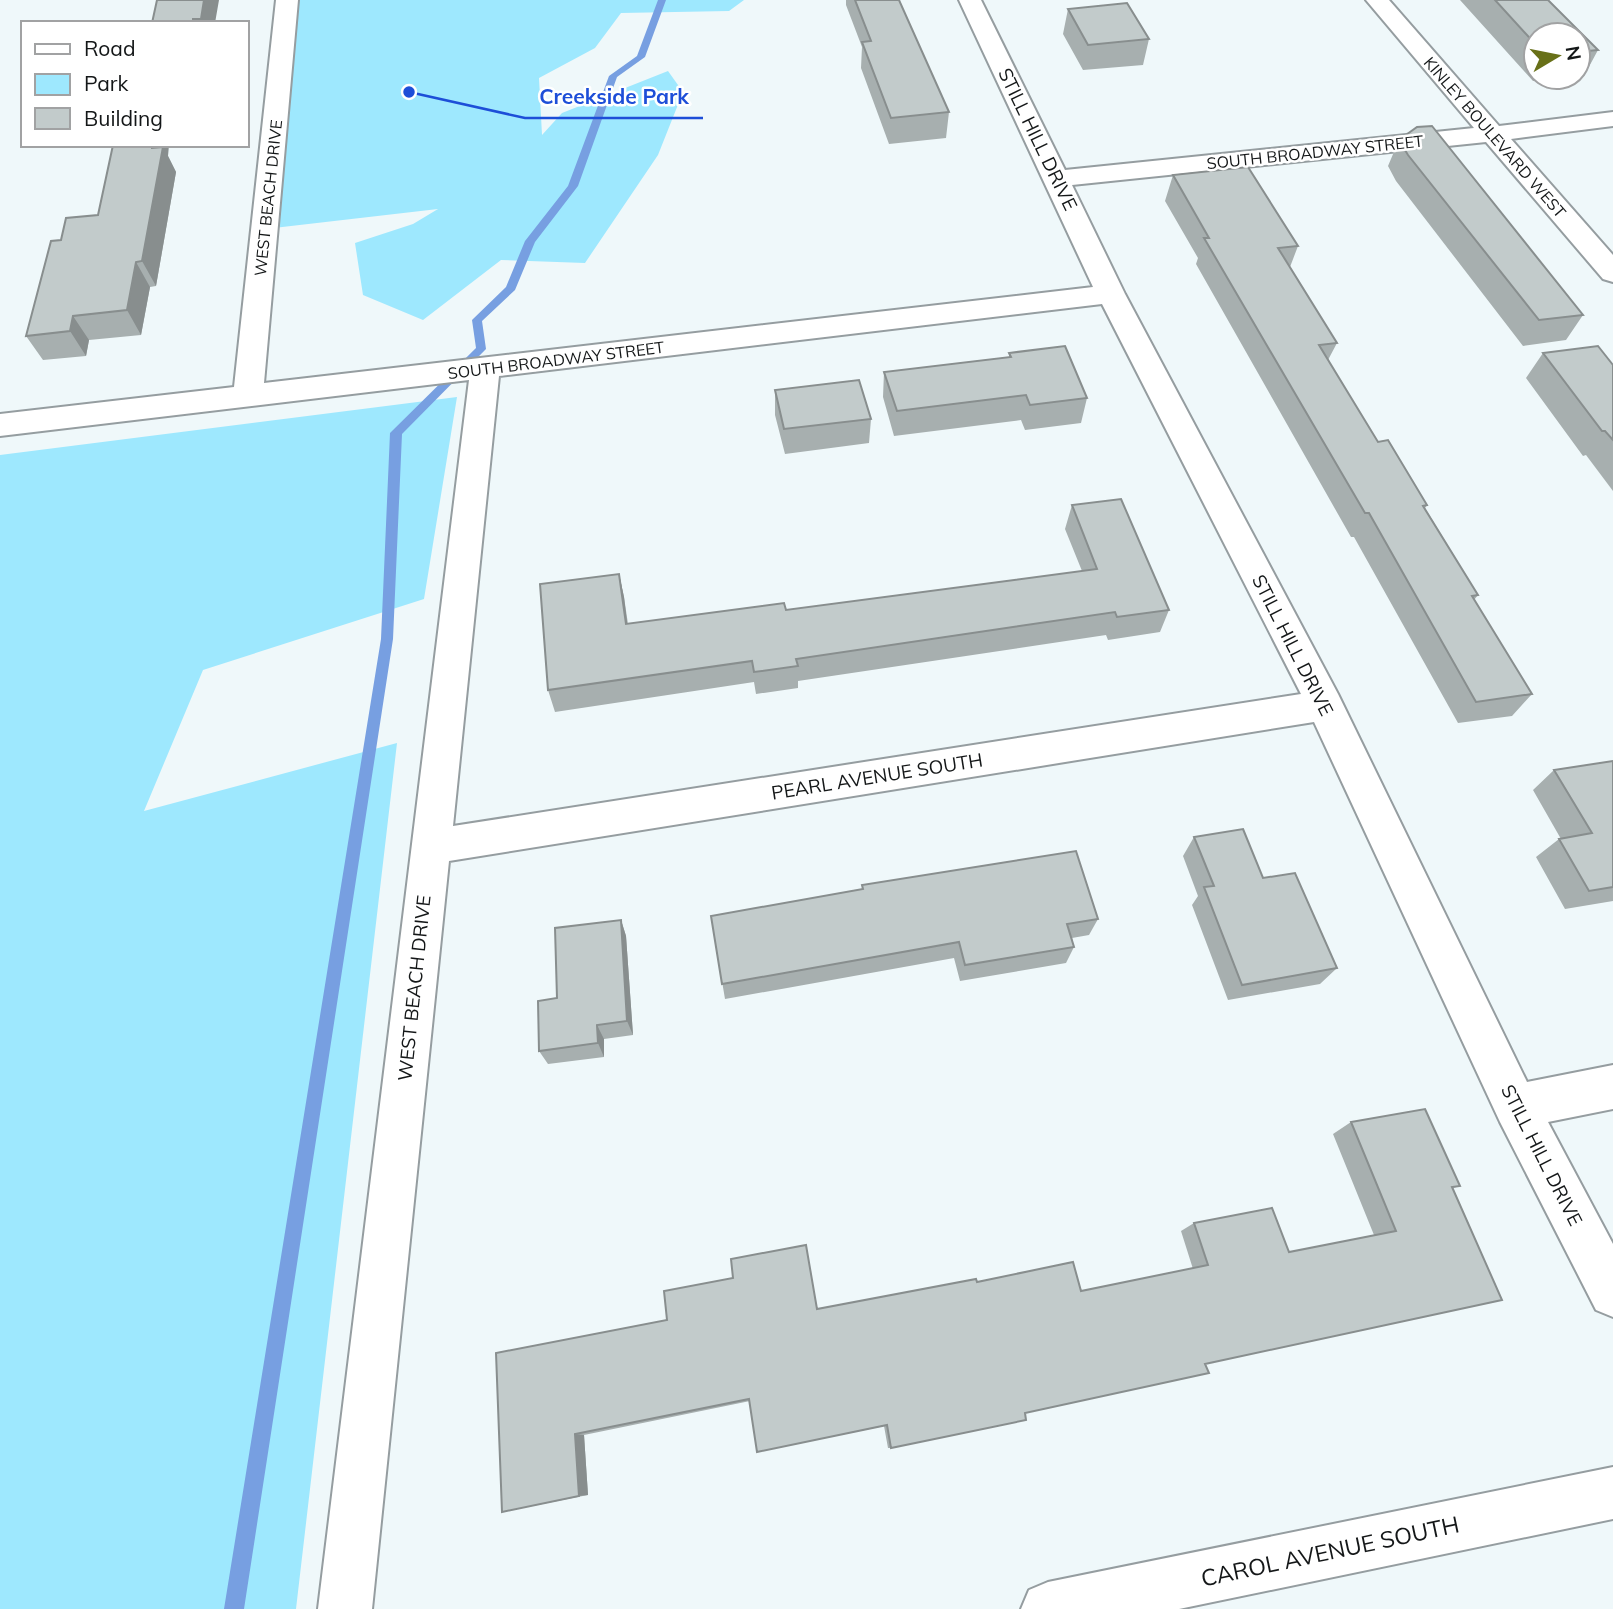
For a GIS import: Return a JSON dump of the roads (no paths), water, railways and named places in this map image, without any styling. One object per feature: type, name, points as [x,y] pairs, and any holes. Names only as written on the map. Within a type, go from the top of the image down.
[{"type":"street","name":"WEST BEACH DRIVE","points":[[248,396],[287,0]]},
{"type":"street","name":"STILL HILL DRIVE","points":[[970,0],[1111,294],[1325,705],[1516,1106],[1613,1293]]},
{"type":"street","name":"KINLEY BOULEVARD WEST","points":[[1377,0],[1613,273]]},
{"type":"street","name":"SOUTH BROADWAY STREET","points":[[1058,179],[1613,119]]},
{"type":"street","name":"SOUTH BROADWAY STREET","points":[[0,425],[1111,294]]},
{"type":"street","name":"WEST BEACH DRIVE","points":[[345,1609],[485,368]]},
{"type":"street","name":"PEARL AVENUE SOUTH","points":[[430,847],[1325,705]]},
{"type":"street","points":[[1516,1106],[1613,1087]]},
{"type":"street","name":"CAROL AVENUE SOUTH","points":[[1048,1609],[1613,1493]]},
{"type":"waterway","points":[[234,1609],[387,639],[396,433],[481,349],[477,320],[511,288],[530,241],[573,186],[613,76],[641,57],[662,0]]},
{"type":"place","name":"Creekside Park","points":[[409,92]]}]
